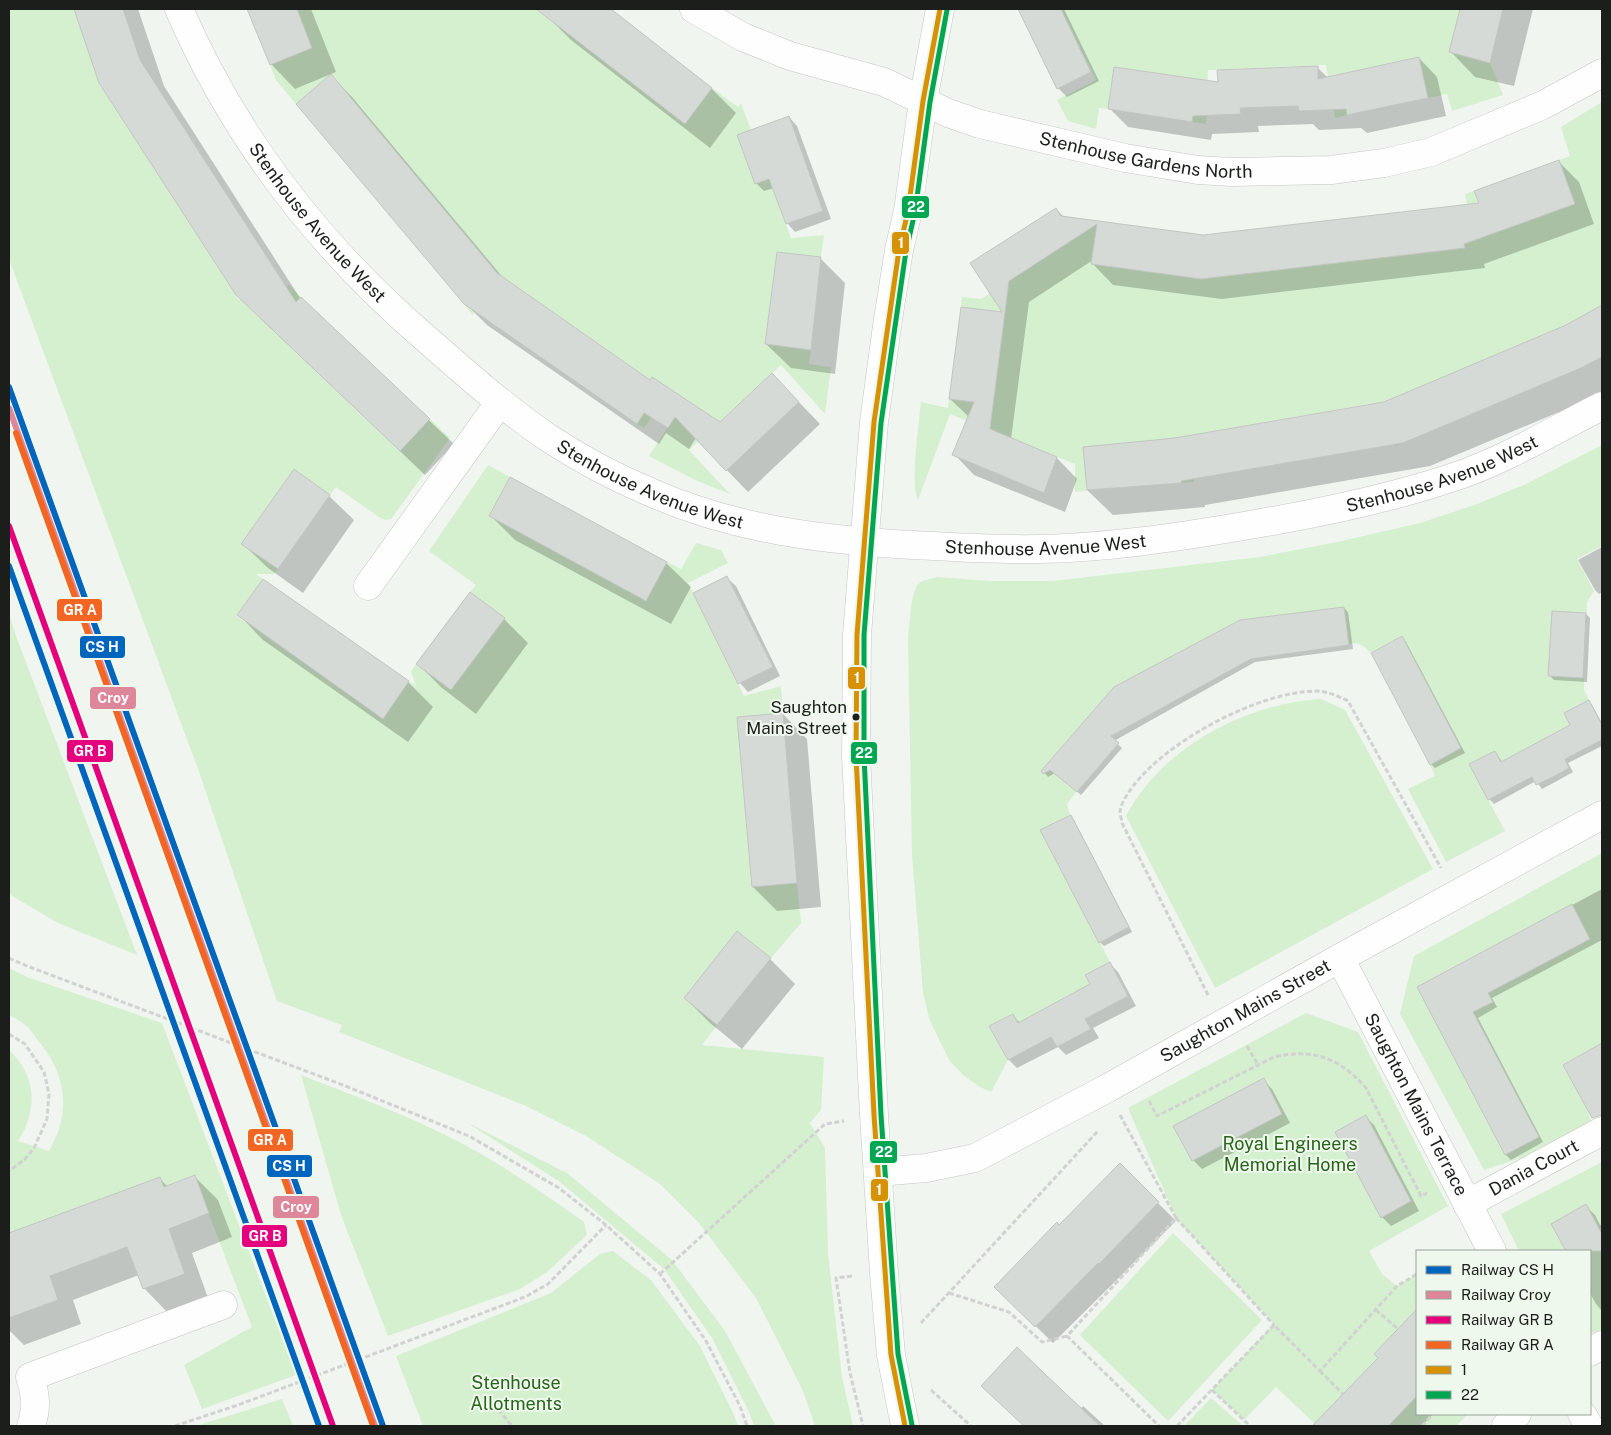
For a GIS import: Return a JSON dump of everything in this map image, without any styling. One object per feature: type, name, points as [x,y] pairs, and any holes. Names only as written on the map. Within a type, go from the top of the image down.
[{"type":"street","name":"Stenhouse Avenue West","points":[[180,9],[197,47],[234,115],[278,181],[305,216],[357,275],[392,309],[500,402],[556,442],[605,471],[653,494],[710,515],[752,526],[796,534],[863,541],[973,548],[1039,549],[1160,539],[1318,513],[1416,489],[1455,477],[1511,453],[1602,406]]},
{"type":"street","name":"Stenhouse Gardens North","points":[[694,9],[743,37],[790,56],[884,82],[948,113],[980,124],[1161,165],[1232,172],[1331,170],[1384,163],[1431,152],[1543,105],[1602,73]]},
{"type":"street","points":[[905,1426],[891,1355],[874,1115],[856,756],[857,635],[874,422],[899,250],[908,211],[923,100],[940,9]]},
{"type":"street","points":[[368,586],[500,402]]},
{"type":"street","name":"Saughton Mains Street","points":[[878,1172],[926,1168],[975,1158],[1112,1100],[1135,1073],[1340,958],[1602,816]]},
{"type":"street","name":"Saughton Mains Terrace","points":[[1340,958],[1491,1250]]},
{"type":"street","name":"Dania Court","points":[[1467,1204],[1602,1131]]},
{"type":"street","points":[[19,1380],[223,1305]]},
{"type":"street","points":[[19,1380],[35,1393],[35,1412],[31,1426]]},
{"type":"street","points":[[1506,1426],[1516,1415]]},
{"type":"street","points":[[1583,1415],[1589,1426]]},
{"type":"path","points":[[1223,1024],[1122,823],[1120,812],[1124,799],[1142,775],[1156,762],[1219,720],[1268,700],[1302,692],[1318,691],[1334,694],[1348,701],[1456,895]]},
{"type":"path","points":[[9,958],[343,1085],[469,1136],[559,1188],[606,1225],[660,1274],[706,1341],[740,1406],[747,1426]]},
{"type":"path","points":[[9,1034],[25,1044],[44,1072],[49,1094],[47,1119],[34,1148],[25,1159],[9,1171]]},
{"type":"path","points":[[1135,1073],[1157,1116],[1274,1057],[1308,1054],[1326,1058],[1342,1065],[1366,1088],[1421,1196],[1454,1179]]},
{"type":"path","points":[[891,1355],[948,1293],[1112,1100],[1176,1218],[1274,1324],[1343,1394]]},
{"type":"path","points":[[660,1274],[826,1124],[874,1115]]},
{"type":"path","points":[[948,1293],[1009,1312],[1042,1342],[1067,1336],[1176,1218]]},
{"type":"path","points":[[175,1426],[238,1405],[524,1297],[548,1284],[606,1225]]},
{"type":"path","points":[[863,1426],[850,1373],[836,1278],[884,1273]]},
{"type":"path","points":[[1320,1371],[1398,1286],[1416,1275]]},
{"type":"path","points":[[1376,1310],[1398,1329]]},
{"type":"path","points":[[1177,1426],[1274,1324]]},
{"type":"path","points":[[1067,1336],[1159,1426]]},
{"type":"path","points":[[1212,1390],[1248,1424]]},
{"type":"path","points":[[489,1398],[512,1426]]},
{"type":"path","points":[[1422,1426],[1433,1415]]},
{"type":"green space","points":[[9,9],[74,9],[88,49],[131,35],[137,49],[134,51],[141,62],[103,87],[239,300],[279,275],[286,287],[289,285],[301,297],[271,329],[399,451],[430,419],[450,438],[391,519],[382,519],[336,487],[330,495],[242,544],[278,569],[274,574],[256,574],[263,579],[237,616],[383,719],[409,681],[416,686],[411,671],[416,664],[451,690],[505,618],[470,592],[476,585],[429,551],[488,465],[510,477],[646,600],[667,562],[681,569],[696,543],[721,550],[728,563],[688,583],[744,696],[781,686],[783,713],[737,717],[752,887],[797,883],[801,923],[771,958],[737,931],[684,998],[717,1025],[702,1045],[824,1057],[821,1110],[810,1123],[825,1148],[828,1254],[842,1377],[853,1426],[815,1426],[803,1391],[756,1298],[699,1223],[660,1184],[586,1136],[524,1105],[339,1032],[342,1025],[277,1001],[198,769],[9,259]]},
{"type":"green space","points":[[297,9],[549,9],[545,15],[684,124],[712,88],[738,107],[741,103],[751,130],[737,136],[755,183],[769,179],[791,238],[824,235],[821,257],[777,252],[765,344],[811,350],[809,364],[831,367],[825,414],[781,365],[689,450],[730,494],[695,480],[649,456],[686,399],[671,390],[644,428],[637,424],[662,388],[516,286],[490,322],[475,312],[473,315],[458,297],[493,267],[331,75],[296,104],[276,80],[270,65],[312,48]]},
{"type":"green space","points":[[1061,9],[1460,9],[1449,52],[1490,63],[1503,95],[1452,111],[1447,94],[1428,98],[1419,57],[1339,74],[1347,115],[1335,118],[1326,65],[1208,70],[1206,124],[1192,122],[1198,79],[1114,67],[1108,109],[1099,108],[1096,129],[1068,121],[1057,100],[1096,80]]},
{"type":"green space","points":[[1602,102],[1602,305],[1578,319],[1600,358],[1575,371],[1557,329],[1394,398],[1411,440],[1396,446],[1395,444],[1382,446],[1374,403],[1199,434],[1205,477],[1194,479],[1194,482],[1182,483],[1177,438],[1083,447],[1087,491],[1075,492],[1075,464],[950,414],[918,500],[915,467],[921,402],[948,408],[949,399],[992,405],[1005,313],[961,307],[962,297],[981,299],[1084,232],[1087,219],[1098,221],[1092,264],[1180,276],[1186,232],[1198,235],[1206,234],[1212,278],[1465,248],[1460,205],[1467,204],[1465,194],[1474,191],[1491,234],[1559,160],[1570,156],[1561,127]]},
{"type":"green space","points":[[1602,445],[1602,546],[1577,559],[1594,591],[1587,602],[1587,613],[1552,611],[1548,676],[1584,678],[1584,690],[1589,700],[1564,713],[1570,725],[1501,762],[1495,751],[1469,764],[1505,831],[1446,862],[1408,789],[1435,776],[1430,765],[1461,748],[1401,636],[1370,653],[1360,644],[1351,643],[1349,645],[1344,607],[1239,620],[1113,688],[1046,766],[1076,792],[1067,804],[1070,815],[1041,830],[1110,962],[1085,975],[1090,984],[1018,1023],[1012,1014],[989,1026],[1008,1060],[991,1092],[963,1075],[949,1060],[930,1021],[923,993],[912,854],[908,639],[913,595],[918,584],[937,577],[990,581],[1053,581],[1260,557],[1337,542],[1420,523],[1477,504],[1526,484]]},
{"type":"green space","points":[[9,614],[137,955],[58,923],[9,894]]},
{"type":"green space","points":[[1321,699],[1345,710],[1433,869],[1215,988],[1126,816],[1142,791],[1161,769],[1183,750],[1208,734],[1235,720],[1264,710],[1292,703]]},
{"type":"green space","points":[[1602,853],[1602,1043],[1563,1065],[1585,1105],[1594,1128],[1566,1143],[1484,1170],[1400,1014],[1414,956]]},
{"type":"green space","points":[[9,968],[27,977],[162,1023],[296,1375],[202,1409],[184,1365],[252,1327],[194,1175],[175,1183],[185,1208],[179,1211],[184,1223],[178,1226],[160,1177],[9,1233],[9,1050],[25,1071],[32,1094],[29,1117],[18,1141],[49,1151],[61,1123],[63,1095],[56,1068],[49,1056],[29,1029],[22,1022],[9,1015]]},
{"type":"green space","name":"Royal Engineers Memorial Home","points":[[1306,1013],[1358,1032],[1448,1206],[1369,1251],[1382,1274],[1397,1286],[1416,1275],[1416,1310],[1374,1354],[1378,1358],[1315,1424],[1276,1387],[1244,1420],[1212,1390],[1274,1324],[1176,1218],[1128,1108]]},
{"type":"green space","points":[[301,1075],[401,1114],[475,1151],[523,1180],[584,1222],[587,1235],[547,1272],[520,1289],[388,1336],[341,1215]]},
{"type":"green space","points":[[466,1122],[567,1173],[672,1260],[725,1331],[776,1426],[754,1426],[749,1412],[712,1338],[664,1269],[560,1182]]},
{"type":"green space","points":[[1602,1162],[1602,1330],[1591,1333],[1591,1250],[1519,1250],[1501,1214]]},
{"type":"green space","points":[[1173,1233],[1262,1320],[1168,1421],[1080,1335]]},
{"type":"green space","name":"Stenhouse Allotments","points":[[613,1251],[651,1280],[700,1346],[738,1426],[423,1426],[396,1356],[551,1293],[600,1254]]},
{"type":"green space","points":[[1416,1397],[1416,1415],[1467,1415],[1456,1426],[1388,1426]]},
{"type":"green space","points":[[1211,1398],[1241,1424],[1238,1426],[1184,1426]]},
{"type":"green space","points":[[282,1399],[293,1426],[196,1426]]},
{"type":"building","points":[[74,9],[123,9],[140,60],[296,302],[301,297],[430,419],[400,451],[236,295],[99,83]]},
{"type":"building","points":[[247,9],[297,9],[312,48],[270,65]]},
{"type":"building","points":[[536,9],[611,9],[712,88],[685,124]]},
{"type":"building","points":[[1018,9],[1061,9],[1091,72],[1057,89]]},
{"type":"building","points":[[1460,9],[1503,9],[1490,63],[1449,52]]},
{"type":"building","points":[[1419,57],[1428,98],[1347,115],[1346,109],[1299,111],[1298,106],[1240,108],[1241,114],[1193,116],[1192,122],[1108,109],[1114,67],[1218,82],[1217,70],[1318,66],[1318,79]]},
{"type":"building","points":[[331,74],[497,273],[650,380],[652,377],[720,422],[772,373],[799,402],[726,471],[675,417],[668,428],[644,413],[637,424],[464,304],[296,104]]},
{"type":"building","points":[[789,116],[823,211],[786,224],[769,179],[755,184],[737,135]]},
{"type":"building","points":[[1559,160],[1575,204],[1464,244],[1465,248],[1201,279],[1091,264],[1097,224],[1009,281],[990,429],[1057,457],[1044,493],[952,455],[974,402],[949,399],[961,307],[1002,312],[970,263],[1056,208],[1061,216],[1203,235],[1479,203],[1474,191]]},
{"type":"building","points":[[777,252],[821,257],[811,350],[765,344]]},
{"type":"building","points":[[1602,305],[1602,357],[1581,368],[1403,443],[1181,481],[1182,483],[1087,490],[1083,447],[1175,438],[1384,402],[1566,325]]},
{"type":"building","points":[[294,469],[330,495],[278,569],[241,544]]},
{"type":"building","points":[[510,477],[667,562],[646,601],[489,516]]},
{"type":"building","points":[[727,576],[773,667],[738,684],[693,593]]},
{"type":"building","points":[[263,579],[409,681],[383,719],[237,615]]},
{"type":"building","points":[[470,592],[505,618],[451,690],[416,664]]},
{"type":"building","points":[[1344,607],[1349,645],[1251,659],[1111,736],[1119,743],[1077,792],[1050,770],[1043,774],[1041,771],[1114,687],[1240,620]]},
{"type":"building","points":[[1552,611],[1586,613],[1583,678],[1548,676]]},
{"type":"building","points":[[1402,636],[1461,748],[1430,765],[1371,653]]},
{"type":"building","points":[[1589,700],[1602,725],[1602,740],[1565,759],[1569,768],[1553,777],[1536,785],[1532,777],[1488,800],[1469,764],[1495,751],[1501,762],[1570,725],[1564,713]]},
{"type":"building","points":[[783,713],[797,883],[752,887],[737,717]]},
{"type":"building","points":[[1071,815],[1129,927],[1099,943],[1040,830]]},
{"type":"building","points":[[1572,904],[1590,939],[1488,993],[1493,1002],[1473,1012],[1539,1137],[1505,1155],[1417,987]]},
{"type":"building","points":[[737,931],[771,958],[717,1025],[684,998]]},
{"type":"building","points":[[1110,962],[1128,996],[1085,1019],[1091,1029],[1057,1047],[1051,1037],[1008,1060],[989,1026],[1013,1014],[1018,1023],[1090,984],[1085,975]]},
{"type":"building","points":[[1602,1043],[1602,1115],[1592,1118],[1563,1065]]},
{"type":"building","points":[[1264,1078],[1282,1114],[1192,1161],[1173,1126]]},
{"type":"building","points":[[1366,1115],[1411,1201],[1381,1218],[1335,1132]]},
{"type":"building","points":[[1120,1163],[1159,1202],[1035,1327],[994,1287],[1057,1222],[1059,1225]]},
{"type":"building","points":[[195,1175],[209,1213],[169,1229],[185,1274],[143,1289],[127,1247],[50,1276],[58,1300],[9,1318],[9,1233],[160,1177],[164,1187]]},
{"type":"building","points":[[1586,1204],[1602,1234],[1602,1251],[1565,1250],[1551,1224]]},
{"type":"building","points":[[1416,1310],[1416,1397],[1388,1426],[1312,1426],[1378,1358],[1374,1354]]},
{"type":"building","points":[[1017,1347],[1100,1426],[1024,1426],[981,1386]]},
{"type":"transit line","name":"1","points":[[905,1426],[891,1355],[874,1115],[856,756],[857,635],[874,422],[899,250],[908,211],[923,101],[940,9]]},
{"type":"transit line","name":"22","points":[[912,1425],[898,1354],[881,1115],[864,756],[864,635],[881,423],[906,251],[915,212],[930,102],[947,10]]},
{"type":"transit line","points":[[9,387],[383,1426]]},
{"type":"transit line","points":[[16,433],[372,1423]]},
{"type":"transit line","points":[[9,526],[333,1426]]},
{"type":"transit line","points":[[9,566],[319,1426]]},
{"type":"rail line","name":"Croy","points":[[9,408],[375,1426]]},
{"type":"place","name":"Saughton Mains Street","points":[[856,717]]}]
